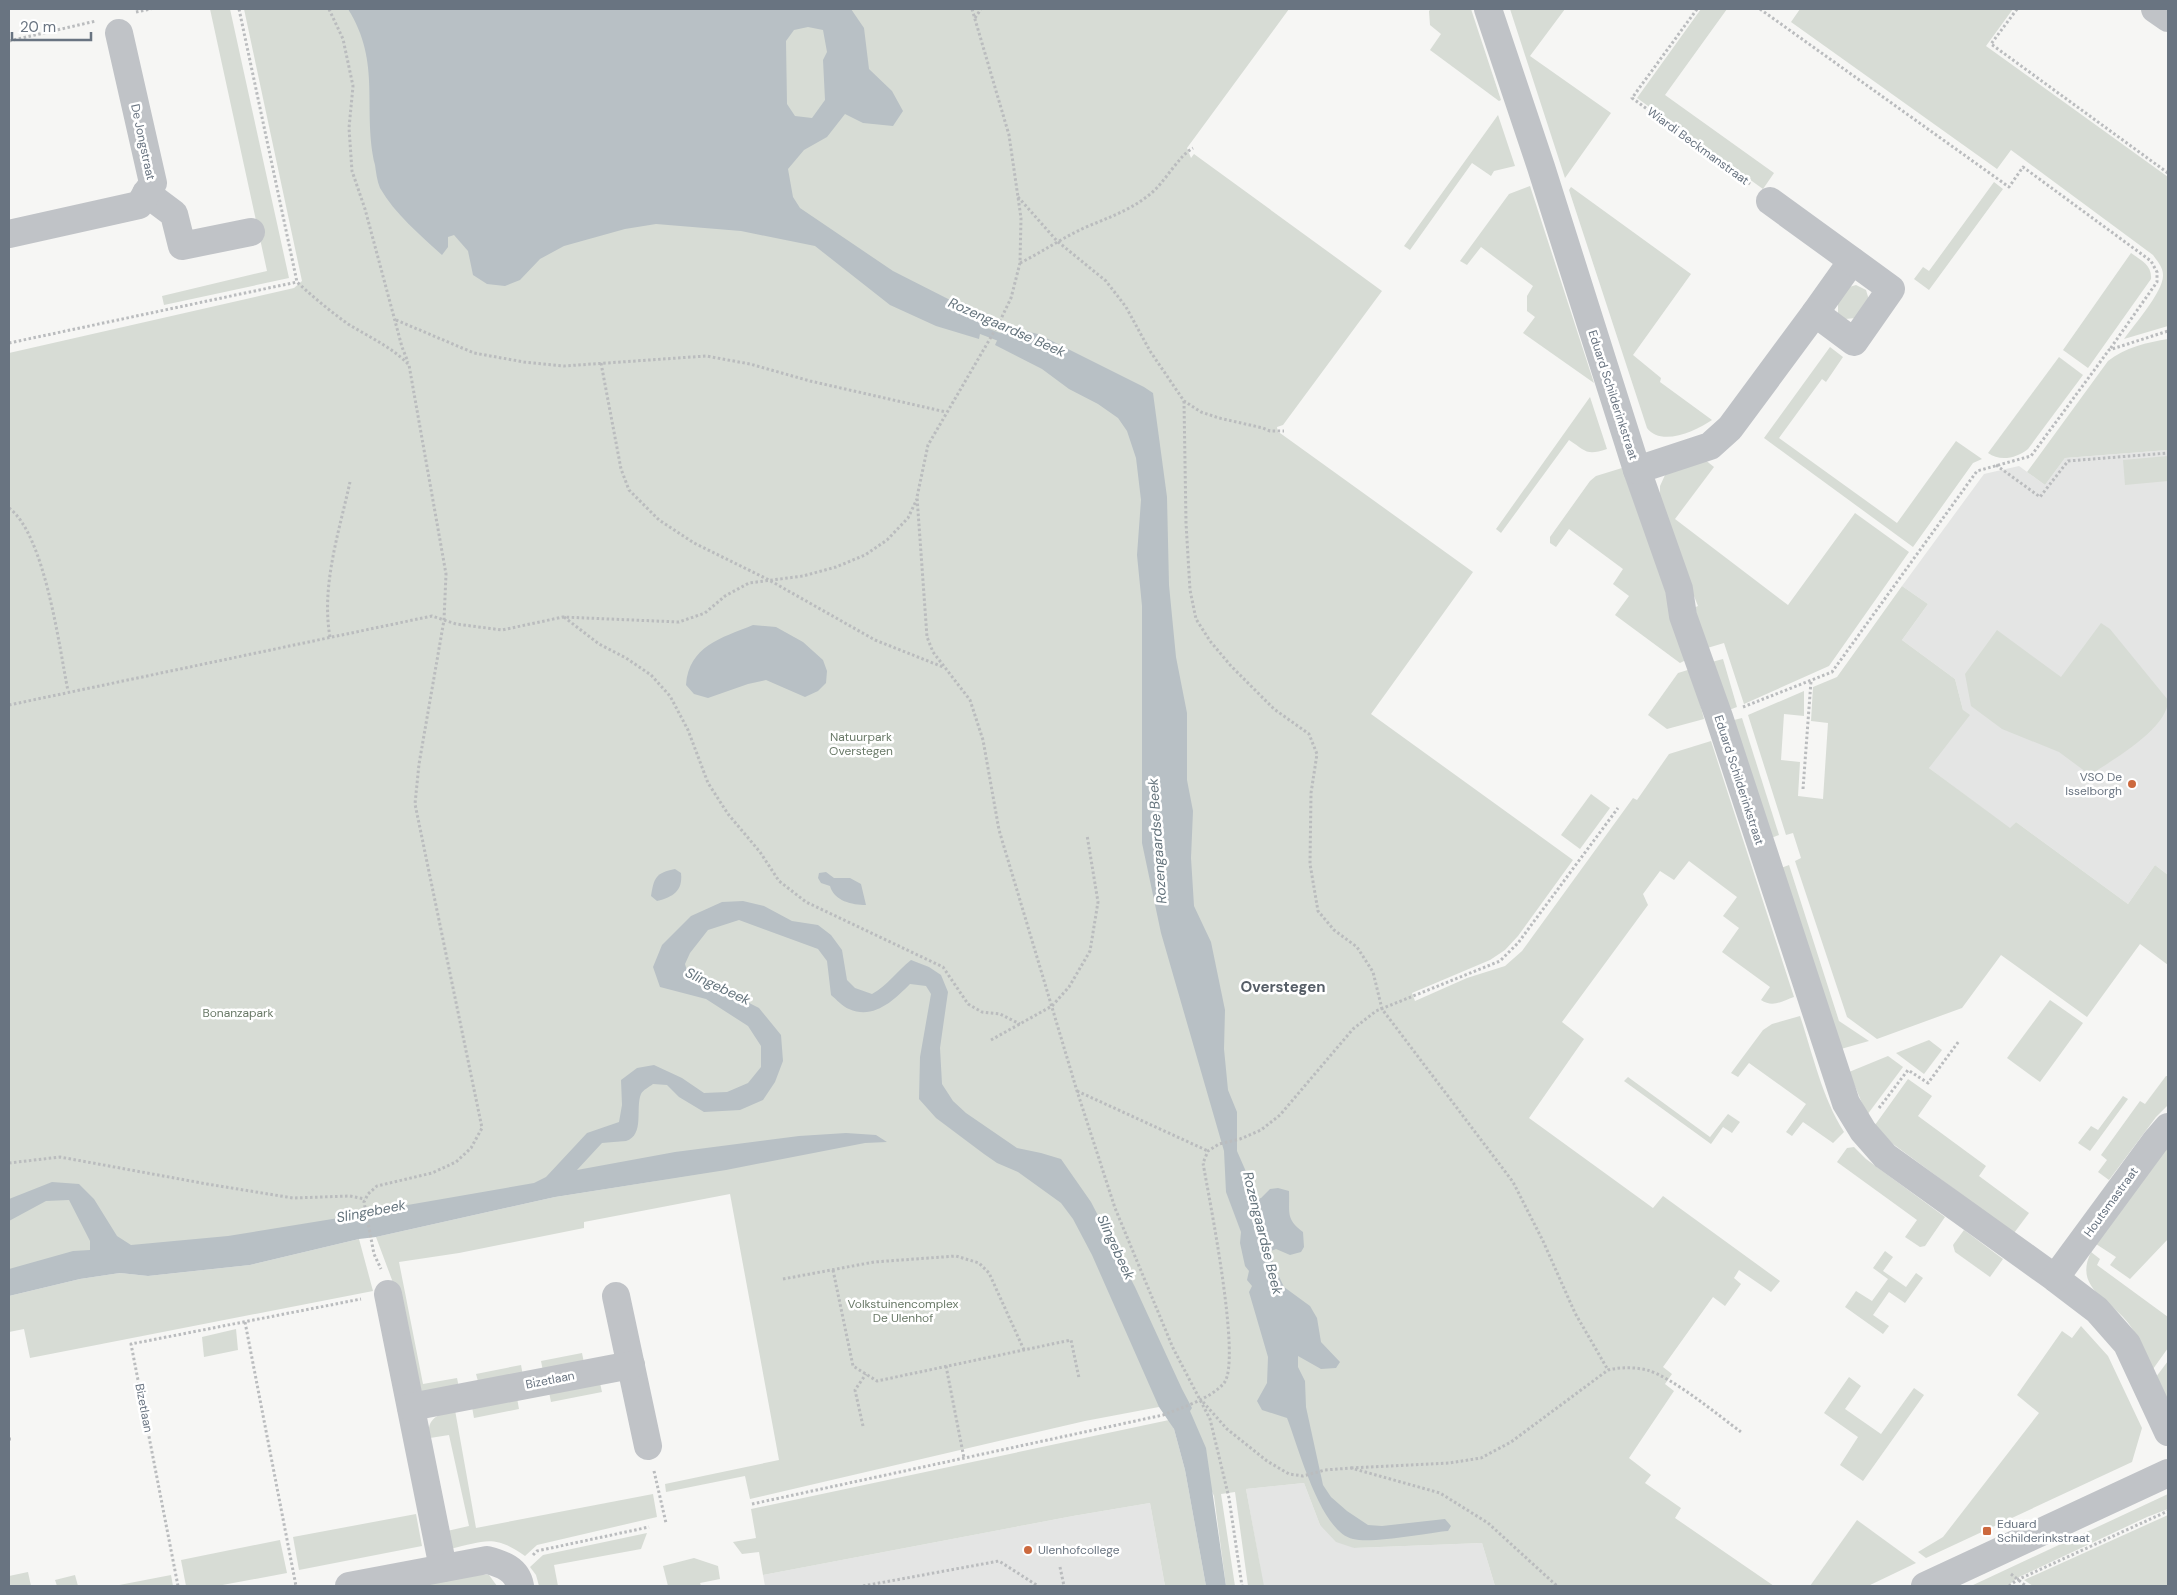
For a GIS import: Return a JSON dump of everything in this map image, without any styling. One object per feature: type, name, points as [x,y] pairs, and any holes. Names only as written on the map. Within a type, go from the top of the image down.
[{"type":"street","name":"Eduard Schilderinkstraat","points":[[1488,9],[1541,167],[1637,470],[1679,589],[1683,616],[1719,717],[1846,1103],[1863,1131],[1885,1156],[2097,1310],[2126,1344],[2168,1432]]},
{"type":"street","points":[[2155,9],[2168,18]]},
{"type":"street","name":"De Jongstraat","points":[[9,234],[139,205],[153,183],[119,22]]},
{"type":"street","points":[[146,193],[174,214],[182,246],[251,232]]},
{"type":"street","points":[[1770,200],[1891,290],[1854,342],[1815,313]]},
{"type":"street","points":[[1637,470],[1710,446],[1730,428],[1852,261]]},
{"type":"street","name":"Houtsmastraat","points":[[2055,1278],[2168,1127]]},
{"type":"street","points":[[388,1294],[443,1568]]},
{"type":"street","points":[[616,1296],[648,1446]]},
{"type":"street","name":"Bizetlaan","points":[[411,1407],[631,1365]]},
{"type":"street","points":[[1925,1586],[2168,1473]]},
{"type":"street","points":[[349,1586],[487,1560],[501,1564],[517,1579]]},
{"type":"path","points":[[9,41],[119,22],[151,9]]},
{"type":"path","points":[[239,9],[297,282],[321,304],[348,324],[399,355],[409,365]]},
{"type":"path","points":[[329,9],[343,39],[353,86],[349,128],[352,171],[365,209],[402,347],[409,365],[446,574],[444,620],[419,764],[416,804],[482,1128],[471,1148],[456,1162],[432,1173],[377,1186],[366,1198],[364,1202],[370,1238],[374,1254],[386,1278],[388,1294]]},
{"type":"path","points":[[9,705],[68,691],[432,616],[444,620],[502,630],[563,617],[679,622],[705,613],[725,596],[749,583],[803,576],[828,569],[865,555],[887,540],[908,518],[917,497],[928,445],[998,325],[1011,298],[1020,263],[1021,218],[1010,135],[972,9]]},
{"type":"path","points":[[975,19],[981,9]]},
{"type":"path","name":"Wiardi Beckmanstraat","points":[[1697,9],[1632,98],[1757,188],[1770,200]]},
{"type":"path","points":[[1719,717],[1832,672],[1977,471],[2031,456],[2157,282],[2157,272],[2151,261],[2023,167],[2009,186],[1760,9]]},
{"type":"path","points":[[2017,9],[1991,44],[2168,173]]},
{"type":"path","points":[[1020,263],[1057,241],[1124,212],[1150,195],[1171,173],[1188,150],[1193,148]]},
{"type":"path","points":[[1018,196],[1057,241],[1106,281],[1126,307],[1150,351],[1184,401],[1200,412],[1219,418],[1270,431],[1284,431]]},
{"type":"path","points":[[9,343],[297,282]]},
{"type":"path","points":[[396,320],[474,353],[524,362],[564,366],[706,356],[750,364],[810,381],[946,412]]},
{"type":"path","points":[[2109,350],[2168,331]]},
{"type":"path","points":[[601,363],[621,469],[629,490],[659,520],[687,538],[838,617],[875,640],[944,668]]},
{"type":"path","points":[[1184,401],[1186,522],[1190,590],[1196,619],[1210,641],[1231,666],[1274,709],[1309,734],[1317,754],[1312,793],[1310,864],[1318,911],[1334,930],[1357,947],[1373,972],[1382,1008],[1513,1182],[1575,1313],[1608,1370]]},
{"type":"path","points":[[1996,466],[2040,498],[2068,461],[2168,453]]},
{"type":"path","points":[[330,637],[327,617],[332,559],[350,482]]},
{"type":"path","points":[[917,497],[928,637],[933,652],[970,700],[980,732],[998,830],[1077,1092],[1115,1208],[1173,1348],[1210,1418],[1229,1498],[1242,1586]]},
{"type":"path","points":[[9,508],[17,515],[34,544],[47,592],[68,691]]},
{"type":"path","points":[[563,617],[599,644],[626,658],[651,675],[670,696],[688,730],[708,783],[728,814],[760,852],[779,880],[806,902],[943,967],[968,1004],[982,1012],[1000,1014],[1020,1024]]},
{"type":"path","points":[[1803,789],[1811,681]]},
{"type":"path","points":[[752,1504],[1163,1415],[1192,1404],[1225,1383],[1230,1366],[1225,1298],[1203,1164],[1208,1151],[1219,1144],[1240,1139],[1261,1130],[1280,1116],[1353,1029],[1382,1008],[1500,961],[1518,943],[1618,808]]},
{"type":"path","points":[[991,1040],[1052,1006],[1069,987],[1090,951],[1098,902],[1087,835]]},
{"type":"path","points":[[1863,1131],[1908,1070],[1928,1084],[1959,1041]]},
{"type":"path","points":[[1077,1092],[1208,1151]]},
{"type":"path","points":[[9,1164],[60,1157],[293,1198],[350,1196],[366,1198]]},
{"type":"path","points":[[783,1279],[874,1262],[956,1256],[979,1263],[988,1273],[1024,1350]]},
{"type":"path","points":[[834,1270],[853,1366],[877,1381],[1071,1340],[1079,1378]]},
{"type":"path","name":"Bizetlaan","points":[[178,1586],[131,1344],[388,1294]]},
{"type":"path","points":[[245,1322],[296,1586]]},
{"type":"path","points":[[946,1366],[964,1458]]},
{"type":"path","points":[[1201,1399],[1228,1429],[1268,1461],[1289,1474],[1303,1476],[1325,1470],[1450,1463],[1481,1458],[1511,1442],[1608,1370],[1632,1368],[1647,1370],[1662,1376],[1741,1432]]},
{"type":"path","points":[[862,1426],[855,1390],[866,1374]]},
{"type":"path","points":[[648,1446],[666,1523]]},
{"type":"path","points":[[1351,1468],[1440,1493],[1488,1523],[1557,1586]]},
{"type":"path","points":[[2009,1586],[2017,1580],[2168,1511]]},
{"type":"path","points":[[517,1579],[537,1551],[649,1527]]},
{"type":"path","points":[[863,1586],[999,1561],[1038,1586]]},
{"type":"path","points":[[1060,1567],[1064,1586]]},
{"type":"shaded area","points":[[2168,450],[2168,875],[2155,865],[2128,904],[2016,822],[2010,829],[1929,768],[1963,710],[1955,679],[1902,640],[1928,604],[1902,586],[1984,474],[2019,466],[2045,485],[2065,458]]},
{"type":"shaded area","points":[[1304,1483],[1320,1525],[1354,1548],[1482,1543],[1495,1586],[1258,1586],[1260,1566],[1246,1489]]},
{"type":"shaded area","name":"Ulenhofcollege","points":[[1150,1503],[1165,1586],[765,1586],[763,1575]]},
{"type":"green space","points":[[210,9],[230,9],[289,278],[164,305],[162,296],[267,271]]},
{"type":"green space","name":"Natuurpark Overstegen","points":[[244,9],[1289,9],[1187,148],[1191,158],[1194,154],[1382,291],[1283,425],[1277,427],[1278,433],[1473,572],[1371,714],[1573,860],[1518,936],[1505,950],[1490,960],[1412,993],[1415,1001],[1467,978],[1505,966],[1522,951],[1633,798],[1637,800],[1669,754],[1711,741],[1794,997],[1774,1004],[1761,1000],[1770,987],[1722,952],[1739,928],[1723,916],[1737,897],[1689,861],[1674,880],[1660,871],[1643,894],[1648,905],[1562,1022],[1584,1039],[1529,1118],[1653,1208],[1663,1196],[1780,1281],[1771,1292],[1739,1270],[1734,1278],[1741,1284],[1725,1306],[1713,1297],[1663,1367],[1672,1374],[1665,1384],[1674,1391],[1629,1458],[1651,1475],[1645,1483],[1681,1508],[1675,1518],[1774,1586],[1495,1586],[1482,1543],[1354,1548],[1336,1542],[1320,1525],[1304,1483],[1246,1489],[1264,1586],[1248,1586],[1235,1492],[1221,1494],[1235,1586],[1226,1586],[1214,1496],[1170,1398],[1159,1407],[1085,1421],[750,1499],[745,1476],[666,1492],[665,1484],[779,1460],[730,1194],[584,1222],[584,1228],[459,1253],[399,1262],[423,1384],[457,1378],[459,1388],[421,1394],[395,1288],[376,1237],[555,1197],[725,1170],[9,1282],[9,353],[294,288],[302,281]]},
{"type":"green space","points":[[1431,9],[1471,9],[1501,100],[1499,101],[1430,50],[1441,34],[1430,25],[1429,11]]},
{"type":"green space","points":[[1510,9],[1565,9],[1530,56],[1611,113],[1565,178]]},
{"type":"green space","points":[[1701,9],[1727,9],[1665,95],[1774,173],[1763,189],[1637,98]]},
{"type":"green space","points":[[1800,9],[2013,9],[1986,46],[2168,177],[2168,326],[2124,339],[2154,299],[2162,282],[2162,269],[2153,255],[2011,150],[1997,169],[1791,22]]},
{"type":"green space","points":[[1498,115],[1515,166],[1494,171],[1491,176],[1472,163],[1410,250],[1404,246]]},
{"type":"green space","points":[[1994,182],[2003,189],[1929,290],[1914,279],[1923,267],[1929,271]]},
{"type":"green space","points":[[1530,186],[1594,383],[1523,333],[1535,317],[1527,311],[1527,296],[1533,286],[1481,247],[1467,265],[1460,261],[1509,194]]},
{"type":"green space","points":[[1571,187],[1691,274],[1633,355],[1661,378],[1660,382],[1712,420],[1697,429],[1670,437],[1653,434],[1647,428],[1569,190]]},
{"type":"green space","points":[[2131,253],[2148,267],[2151,279],[2088,368],[2063,350]]},
{"type":"green space","points":[[1856,285],[1866,290],[1869,300],[1856,318],[1845,319],[1838,314],[1838,303],[1849,287]]},
{"type":"green space","points":[[2168,339],[2168,450],[2065,458],[2045,485],[2027,472],[2108,361],[2121,352],[2136,346]]},
{"type":"green space","points":[[1830,347],[1843,357],[1826,382],[1822,379],[1779,438],[1897,523],[1956,441],[1982,459],[1973,463],[1913,547],[1764,438]]},
{"type":"green space","points":[[2059,357],[2083,375],[2028,449],[2019,455],[2008,458],[1993,456],[1988,453]]},
{"type":"green space","points":[[1590,397],[1607,449],[1590,452],[1583,450],[1569,440],[1501,533],[1496,529]]},
{"type":"green space","points":[[2168,456],[2168,481],[2125,485],[2123,460]]},
{"type":"green space","points":[[1704,459],[1714,467],[1675,519],[1788,605],[1855,513],[1909,552],[1829,666],[1744,704],[1724,643],[1704,649],[1691,609],[1698,606],[1684,571],[1660,496],[1660,486],[1665,475]]},
{"type":"green space","points":[[1622,468],[1690,658],[1680,663],[1615,615],[1629,596],[1613,584],[1623,569],[1569,529],[1556,547],[1550,543],[1550,537],[1590,481],[1596,476]]},
{"type":"green space","points":[[1902,586],[1928,604],[1902,640],[1955,679],[1963,710],[1970,715],[1929,768],[2010,828],[2016,822],[2128,904],[2155,865],[2168,875],[2168,965],[2140,944],[2087,1017],[2001,955],[1962,1008],[1877,1039],[1847,1017],[1795,861],[1801,858],[1793,833],[1786,835],[1748,715],[1804,691],[1804,716],[1784,714],[1781,760],[1800,762],[1798,796],[1823,799],[1828,723],[1811,721],[1813,687],[1837,677]]},
{"type":"green space","points":[[2101,623],[2110,629],[2168,700],[2166,711],[2149,733],[2090,775],[2059,752],[2002,729],[1971,706],[1965,674],[1997,630],[2061,677]]},
{"type":"green space","points":[[1723,659],[1737,707],[1729,710],[1708,663]]},
{"type":"green space","points":[[1691,669],[1704,719],[1667,729],[1648,715],[1678,673]]},
{"type":"green space","points":[[1742,718],[1779,835],[1771,838],[1734,720]]},
{"type":"green space","points":[[1591,794],[1610,808],[1580,849],[1561,835]]},
{"type":"green space","points":[[1789,865],[1839,1021],[1869,1041],[1841,1049],[1781,868]]},
{"type":"green space","points":[[2050,1000],[2083,1023],[2040,1082],[2007,1058]]},
{"type":"green space","points":[[1800,1016],[1824,1090],[1836,1119],[1844,1132],[1833,1143],[1803,1122],[1792,1136],[1786,1132],[1806,1104],[1749,1063],[1738,1077],[1731,1073],[1763,1030],[1772,1024]]},
{"type":"green space","points":[[1929,1040],[1942,1050],[1924,1074],[1896,1053]]},
{"type":"green space","points":[[1888,1056],[1903,1067],[1867,1115],[1849,1072]]},
{"type":"green space","points":[[2166,1076],[2168,1076],[2168,1105],[2156,1117],[2109,1180],[2098,1172],[2107,1160],[2101,1155],[2140,1101],[2145,1104]]},
{"type":"green space","points":[[1628,1077],[1710,1137],[1728,1114],[1740,1122],[1732,1133],[1723,1127],[1711,1144],[1624,1081]]},
{"type":"green space","points":[[1908,1079],[1932,1096],[1918,1116],[1986,1166],[1979,1176],[2029,1213],[2014,1233],[1893,1144],[1875,1125]]},
{"type":"green space","points":[[2123,1096],[2128,1099],[2090,1151],[2078,1143],[2091,1126],[2098,1130]]},
{"type":"green space","points":[[2168,1146],[2168,1239],[2130,1279],[2110,1265],[2116,1257],[2096,1244]]},
{"type":"green space","points":[[1854,1147],[1866,1159],[1945,1217],[1925,1246],[1920,1247],[1905,1237],[1917,1220],[1837,1162],[1847,1148]]},
{"type":"green space","points":[[1964,1230],[2003,1259],[1990,1277],[1955,1252],[1953,1245]]},
{"type":"green space","points":[[359,1239],[373,1291],[30,1358],[24,1329],[9,1332],[9,1296],[80,1279],[120,1273],[148,1276],[250,1265]]},
{"type":"green space","points":[[1885,1251],[1893,1257],[1883,1271],[1906,1287],[1916,1273],[1923,1278],[1905,1303],[1889,1292],[1873,1315],[1889,1326],[1883,1334],[1845,1307],[1856,1291],[1872,1301],[1888,1279],[1873,1268]]},
{"type":"green space","points":[[2091,1252],[2100,1259],[2097,1265],[2168,1317],[2168,1348],[2153,1369],[2129,1324],[2090,1284],[2087,1275],[2087,1265]]},
{"type":"green space","points":[[2081,1326],[2108,1356],[2142,1428],[2132,1462],[1926,1558],[1918,1552],[1943,1537],[2039,1413],[2017,1395],[2062,1331],[2072,1338]]},
{"type":"green space","points":[[236,1329],[238,1350],[204,1357],[202,1337]]},
{"type":"green space","points":[[582,1353],[584,1363],[543,1371],[541,1361]]},
{"type":"green space","points":[[2168,1361],[2168,1402],[2156,1377]]},
{"type":"green space","points":[[521,1365],[523,1376],[479,1385],[476,1374]]},
{"type":"green space","points":[[1849,1377],[1861,1386],[1845,1409],[1881,1434],[1914,1388],[1924,1395],[1863,1481],[1840,1465],[1858,1437],[1824,1413]]},
{"type":"green space","points":[[600,1383],[602,1392],[551,1402],[549,1392]]},
{"type":"green space","points":[[517,1398],[519,1409],[474,1418],[472,1407]]},
{"type":"green space","points":[[455,1410],[476,1528],[653,1494],[657,1517],[537,1545],[525,1556],[505,1544],[489,1541],[450,1549],[447,1531],[469,1526],[449,1435],[430,1438],[429,1431],[431,1421],[439,1415]]},
{"type":"green space","points":[[1169,1420],[1174,1429],[1185,1470],[1206,1586],[1165,1586],[1150,1503],[763,1575],[759,1552],[742,1554],[733,1542],[756,1538],[751,1509]]},
{"type":"green space","points":[[2168,1494],[2168,1509],[2019,1577],[2007,1586],[1971,1586]]},
{"type":"green space","points":[[416,1514],[422,1546],[299,1570],[293,1537]]},
{"type":"green space","points":[[2168,1515],[2168,1586],[2033,1586],[2024,1580]]},
{"type":"green space","points":[[1857,1520],[1916,1563],[1868,1586],[1810,1586]]},
{"type":"green space","points":[[647,1533],[641,1549],[554,1565],[558,1586],[539,1586],[536,1575],[530,1567],[543,1555]]},
{"type":"green space","points":[[280,1540],[287,1573],[217,1586],[186,1586],[181,1560]]},
{"type":"green space","points":[[694,1558],[718,1566],[720,1579],[700,1583],[701,1586],[668,1586],[663,1566]]},
{"type":"green space","points":[[28,1572],[31,1586],[9,1586],[9,1576]]},
{"type":"green space","points":[[479,1574],[489,1575],[497,1586],[418,1586]]},
{"type":"green space","points":[[75,1575],[78,1586],[57,1586],[55,1580]]},
{"type":"green space","points":[[171,1575],[173,1586],[114,1586]]},
{"type":"water","points":[[348,9],[851,9],[864,28],[869,69],[892,91],[903,111],[893,126],[863,123],[845,114],[827,137],[804,150],[788,169],[793,197],[800,208],[893,271],[958,304],[982,323],[979,339],[936,326],[890,305],[815,246],[741,231],[656,224],[625,229],[564,246],[540,259],[520,280],[505,286],[487,284],[473,275],[468,251],[454,235],[448,237],[448,247],[442,255],[400,215],[380,188],[370,125],[368,67],[365,48]],"holes":[[[808,27],[823,30],[827,52],[823,60],[825,100],[812,118],[795,116],[787,104],[786,41],[794,30]]]},
{"type":"water","points":[[1017,329],[1038,334],[1153,393],[1167,497],[1169,585],[1176,657],[1187,713],[1187,780],[1193,811],[1191,858],[1194,906],[1211,942],[1225,1010],[1224,1049],[1228,1090],[1237,1112],[1237,1151],[1254,1190],[1252,1196],[1257,1199],[1261,1198],[1270,1189],[1278,1188],[1289,1191],[1291,1219],[1303,1232],[1304,1247],[1301,1252],[1290,1255],[1276,1249],[1271,1251],[1273,1264],[1284,1287],[1310,1306],[1317,1318],[1321,1342],[1340,1362],[1336,1368],[1321,1369],[1298,1356],[1298,1367],[1305,1381],[1306,1407],[1323,1485],[1331,1497],[1347,1511],[1368,1525],[1382,1526],[1445,1519],[1451,1526],[1448,1531],[1373,1540],[1353,1539],[1341,1533],[1330,1521],[1312,1486],[1287,1418],[1262,1410],[1257,1401],[1267,1383],[1268,1357],[1249,1292],[1252,1286],[1247,1280],[1249,1271],[1245,1266],[1240,1243],[1241,1232],[1226,1192],[1224,1151],[1161,933],[1142,843],[1142,606],[1137,555],[1141,500],[1136,458],[1127,431],[1118,418],[1098,404],[1069,389],[1042,369],[995,345],[1001,332]]},
{"type":"water","points":[[753,625],[776,627],[803,642],[823,660],[827,671],[826,683],[818,691],[805,697],[766,680],[748,684],[708,698],[694,694],[686,685],[688,672],[700,652],[719,639]]},
{"type":"water","points":[[675,869],[681,873],[679,889],[672,895],[657,901],[651,896],[655,880],[660,874]]},
{"type":"water","points":[[826,872],[834,878],[850,878],[861,884],[866,905],[850,903],[839,899],[830,886],[821,883],[818,878],[819,873]]},
{"type":"water","points":[[743,901],[764,906],[792,921],[818,925],[831,935],[842,950],[847,980],[855,988],[872,994],[911,960],[929,967],[941,975],[948,992],[940,1048],[942,1084],[953,1101],[966,1113],[1017,1148],[1061,1159],[1091,1202],[1135,1287],[1192,1408],[1190,1411],[1206,1448],[1226,1586],[1206,1586],[1185,1470],[1174,1429],[1159,1407],[1092,1255],[1073,1219],[1061,1203],[1018,1172],[997,1163],[984,1154],[936,1118],[919,1099],[920,1057],[931,994],[926,986],[910,984],[890,1002],[875,1010],[858,1012],[849,1009],[831,995],[827,961],[818,949],[739,920],[708,930],[690,953],[685,964],[688,974],[759,1008],[781,1035],[783,1061],[775,1082],[763,1100],[740,1110],[704,1112],[679,1097],[667,1085],[653,1084],[641,1094],[638,1127],[632,1138],[626,1141],[602,1143],[577,1170],[675,1152],[799,1136],[846,1133],[876,1135],[887,1142],[865,1143],[726,1170],[555,1197],[376,1237],[359,1239],[250,1265],[148,1276],[120,1273],[80,1279],[9,1296],[9,1269],[73,1251],[90,1250],[90,1241],[69,1200],[46,1201],[9,1221],[9,1199],[52,1182],[79,1184],[94,1199],[117,1236],[131,1245],[228,1236],[534,1183],[546,1177],[587,1133],[619,1122],[622,1105],[621,1080],[637,1068],[654,1065],[682,1078],[704,1093],[727,1092],[748,1083],[761,1067],[761,1046],[748,1026],[706,999],[660,987],[653,967],[662,945],[691,916],[722,902]]},
{"type":"waterway","name":"Rozengaardse Beek","points":[[973,327],[1007,340]]},
{"type":"place","name":"VSO De Isselborgh","points":[[2132,784]]},
{"type":"place","name":"Eduard Schilderinkstraat","points":[[1987,1531]]},
{"type":"place","name":"Ulenhofcollege","points":[[1028,1550]]},
{"type":"district","name":"Overstegen","points":[[1283,987]]},
{"type":"water label","name":"Slingebeek","points":[[718,986]]},
{"type":"water label","name":"Slingebeek","points":[[371,1211]]},
{"type":"water label","name":"Slingebeek","points":[[1116,1247]]},
{"type":"park label","name":"Bonanzapark","points":[[238,1013]]},
{"type":"park label","name":"Volkstuinencomplex De Ulenhof","points":[[903,1311]]}]
